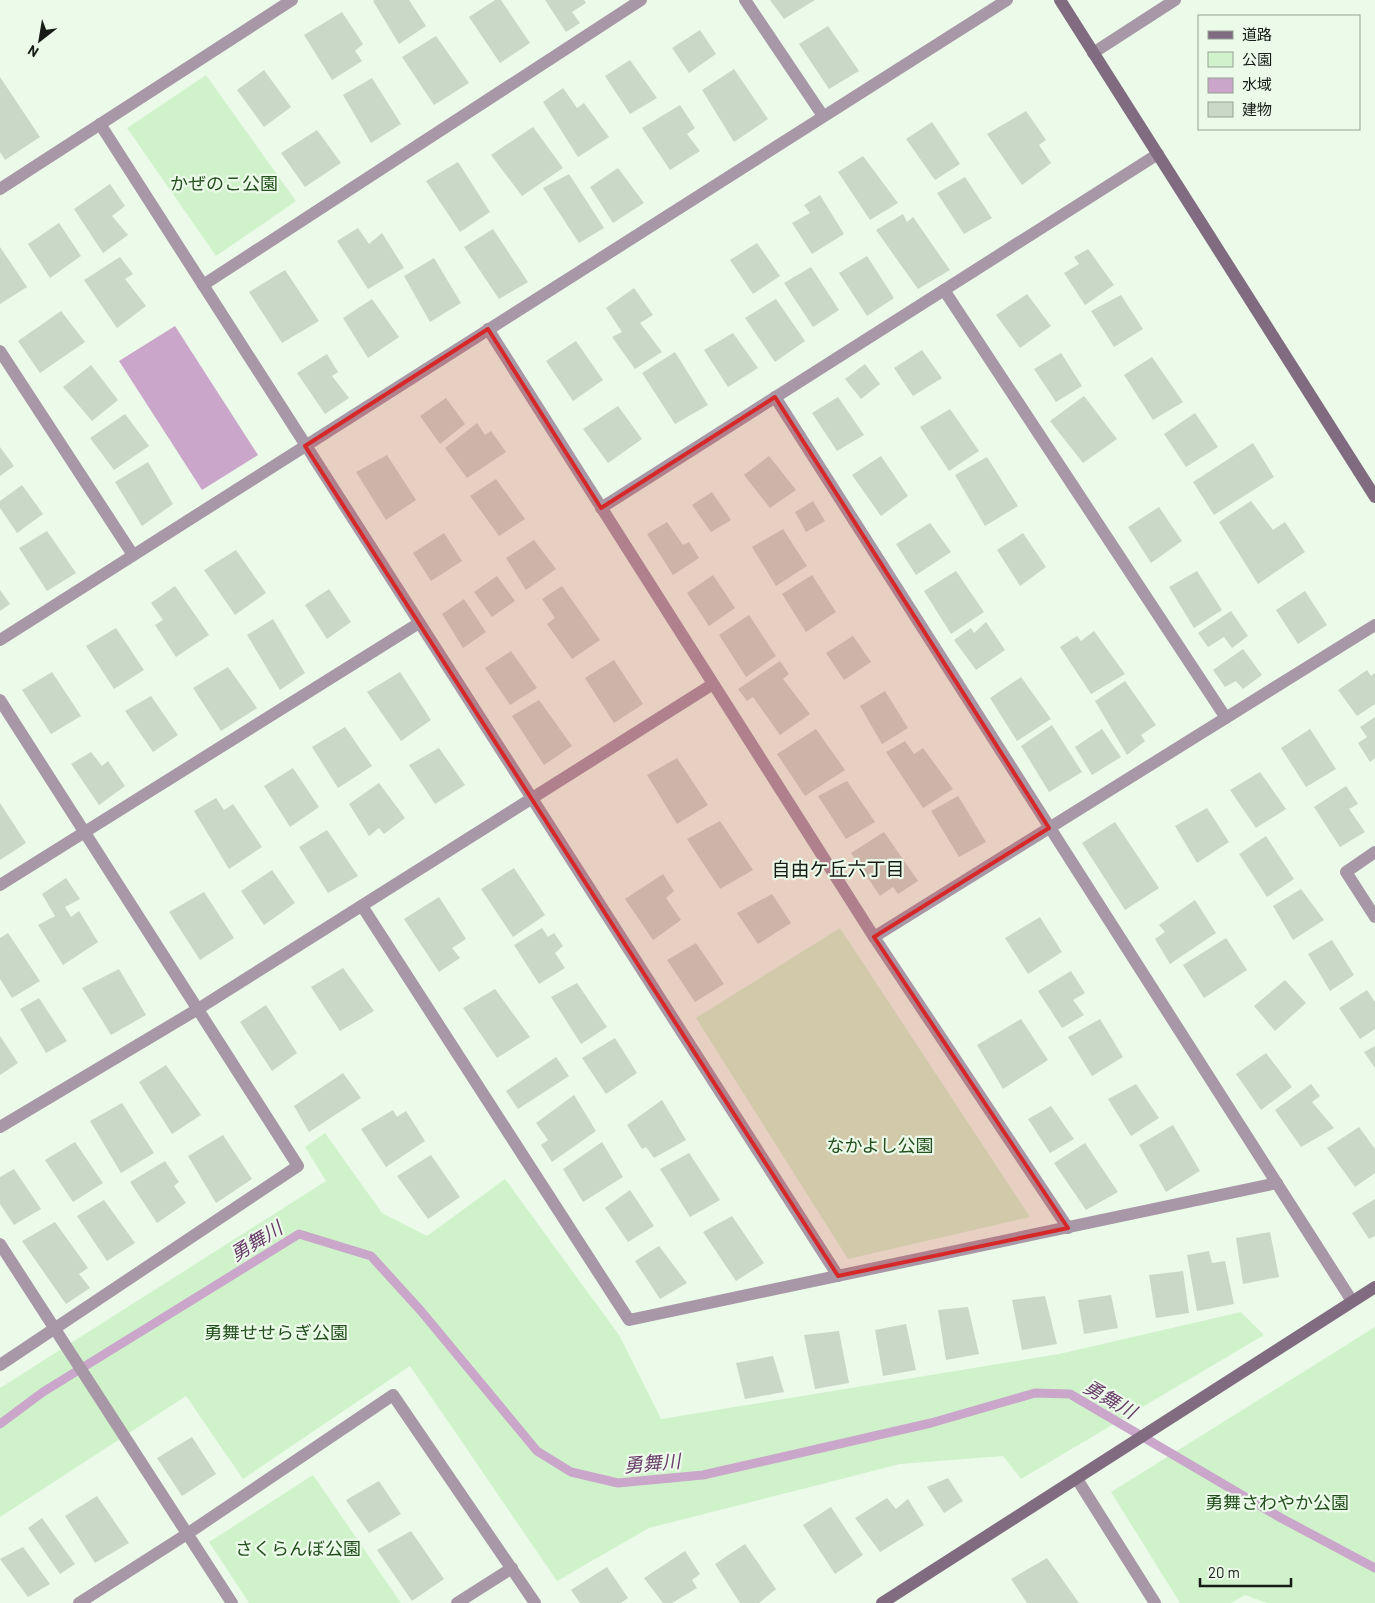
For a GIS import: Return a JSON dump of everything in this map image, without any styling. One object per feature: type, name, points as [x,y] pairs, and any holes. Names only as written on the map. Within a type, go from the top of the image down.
[{"type":"street","points":[[0,189],[292,0]]},
{"type":"street","points":[[203,285],[641,0]]},
{"type":"street","points":[[745,0],[824,116]]},
{"type":"street","points":[[0,640],[1007,0]]},
{"type":"street","points":[[1060,0],[1375,497]]},
{"type":"street","points":[[1094,53],[1175,0]]},
{"type":"street","points":[[100,124],[838,1276]]},
{"type":"street","points":[[601,508],[1158,154]]},
{"type":"street","points":[[944,290],[1226,718]]},
{"type":"street","points":[[488,330],[874,937],[1068,1228]]},
{"type":"street","points":[[0,351],[133,555]]},
{"type":"street","points":[[775,397],[1352,1301]]},
{"type":"street","points":[[0,885],[419,623]]},
{"type":"street","points":[[874,937],[1375,625]]},
{"type":"street","points":[[0,1127],[198,1009],[713,684]]},
{"type":"street","points":[[0,700],[298,1166],[0,1365]]},
{"type":"street","points":[[1375,852],[1346,872],[1375,917]]},
{"type":"street","points":[[362,906],[629,1320],[1277,1183]]},
{"type":"street","points":[[0,1244],[62,1343],[232,1603]]},
{"type":"street","points":[[882,1603],[1375,1287]]},
{"type":"street","points":[[79,1603],[187,1534],[393,1394],[535,1603]]},
{"type":"street","points":[[1077,1479],[1156,1603]]},
{"type":"street","points":[[457,1603],[512,1568]]},
{"type":"highlighted area","points":[[488,329],[601,508],[775,397],[1049,828],[874,937],[1068,1228],[838,1276],[305,446]]},
{"type":"green space","name":"かぜのこ公園","points":[[206,75],[296,201],[216,256],[127,128]]},
{"type":"green space","name":"なかよし公園","points":[[840,928],[1030,1217],[848,1259],[696,1018]]},
{"type":"green space","name":"勇舞せせらぎ公園","points":[[325,1133],[382,1213],[427,1236],[505,1179],[619,1335],[661,1419],[1059,1354],[1241,1312],[1264,1335],[1021,1479],[1003,1456],[900,1464],[649,1528],[557,1581],[410,1366],[243,1479],[186,1396],[0,1517],[0,1388],[326,1181],[305,1147]]},
{"type":"green space","name":"勇舞さわやか公園","points":[[1375,1327],[1375,1603],[1267,1603],[1245,1595],[1231,1603],[1180,1603],[1111,1492]]},
{"type":"green space","name":"さくらんぼ公園","points":[[313,1475],[401,1603],[249,1603],[209,1542]]},
{"type":"water","points":[[175,326],[258,455],[202,490],[119,361]]},
{"type":"building","points":[[409,0],[426,26],[399,44],[373,1]]},
{"type":"building","points":[[495,0],[501,0],[530,43],[500,63],[469,17]]},
{"type":"building","points":[[545,0],[584,0],[586,3],[572,12],[580,23],[566,32]]},
{"type":"building","points":[[770,0],[815,0],[784,19]]},
{"type":"building","points":[[342,12],[363,44],[355,51],[362,61],[332,80],[304,35]]},
{"type":"building","points":[[828,26],[859,71],[829,89],[799,44]]},
{"type":"building","points":[[700,30],[716,54],[689,73],[672,48]]},
{"type":"building","points":[[436,36],[469,83],[434,105],[402,57]]},
{"type":"building","points":[[630,60],[657,98],[630,114],[605,76]]},
{"type":"building","points":[[734,69],[768,119],[734,142],[702,90]]},
{"type":"building","points":[[264,70],[291,107],[264,127],[237,90]]},
{"type":"building","points":[[0,77],[40,137],[5,160],[0,152]]},
{"type":"building","points":[[372,78],[401,124],[371,143],[343,95]]},
{"type":"building","points":[[563,88],[577,108],[584,103],[609,137],[578,157],[543,102]]},
{"type":"building","points":[[680,105],[695,128],[687,134],[700,151],[670,170],[642,128]]},
{"type":"building","points":[[1026,111],[1046,140],[1039,145],[1051,163],[1022,185],[987,134]]},
{"type":"building","points":[[932,122],[960,164],[935,180],[906,139]]},
{"type":"building","points":[[533,127],[563,168],[522,196],[491,155]]},
{"type":"building","points":[[317,130],[341,163],[305,187],[281,153]]},
{"type":"building","points":[[863,156],[898,203],[870,220],[838,172]]},
{"type":"building","points":[[458,162],[490,212],[460,232],[426,181]]},
{"type":"building","points":[[618,168],[644,203],[613,223],[590,187]]},
{"type":"building","points":[[569,174],[604,228],[579,243],[543,188]]},
{"type":"building","points":[[965,177],[992,218],[964,234],[937,193]]},
{"type":"building","points":[[110,184],[125,206],[112,216],[128,235],[103,253],[74,209]]},
{"type":"building","points":[[820,195],[844,234],[812,254],[792,223],[810,213],[804,205]]},
{"type":"building","points":[[903,214],[907,222],[913,217],[950,270],[918,289],[876,230]]},
{"type":"building","points":[[59,223],[81,256],[50,278],[28,244]]},
{"type":"building","points":[[358,228],[369,244],[382,233],[404,268],[368,289],[337,241]]},
{"type":"building","points":[[493,229],[528,282],[499,299],[464,247]]},
{"type":"building","points":[[757,243],[780,276],[753,294],[730,260]]},
{"type":"building","points":[[0,247],[27,287],[0,304]]},
{"type":"building","points":[[1088,249],[1114,285],[1085,305],[1064,273],[1079,264],[1074,257]]},
{"type":"building","points":[[867,256],[894,298],[867,316],[839,273]]},
{"type":"building","points":[[120,257],[133,274],[125,279],[146,306],[117,328],[84,280]]},
{"type":"building","points":[[434,258],[461,303],[430,322],[404,276]]},
{"type":"building","points":[[811,267],[839,310],[813,327],[784,283]]},
{"type":"building","points":[[285,270],[319,321],[282,343],[249,292]]},
{"type":"building","points":[[634,288],[653,315],[640,323],[662,352],[635,369],[612,337],[622,332],[606,308]]},
{"type":"building","points":[[1027,294],[1051,326],[1020,348],[996,315]]},
{"type":"building","points":[[1121,295],[1143,329],[1114,347],[1091,311]]},
{"type":"building","points":[[372,299],[399,337],[368,358],[343,318]]},
{"type":"building","points":[[776,299],[805,341],[775,362],[745,318]]},
{"type":"building","points":[[61,311],[85,342],[40,373],[18,341]]},
{"type":"building","points":[[733,333],[758,368],[728,387],[704,350]]},
{"type":"building","points":[[576,341],[603,380],[573,401],[546,361]]},
{"type":"building","points":[[922,350],[942,378],[913,396],[894,368]]},
{"type":"building","points":[[675,352],[708,405],[675,424],[642,373]]},
{"type":"building","points":[[1061,353],[1082,386],[1056,402],[1034,369]]},
{"type":"building","points":[[327,354],[338,372],[332,376],[349,398],[325,414],[297,373]]},
{"type":"building","points":[[1152,357],[1183,402],[1153,420],[1124,375]]},
{"type":"building","points":[[865,364],[880,384],[861,399],[845,379]]},
{"type":"building","points":[[91,365],[118,400],[92,421],[63,387]]},
{"type":"building","points":[[1084,396],[1117,439],[1083,463],[1050,421]]},
{"type":"building","points":[[838,397],[864,435],[837,451],[812,413]]},
{"type":"building","points":[[446,398],[465,424],[440,444],[420,416]]},
{"type":"building","points":[[618,406],[642,439],[608,463],[583,429]]},
{"type":"building","points":[[950,409],[979,451],[949,471],[920,427]]},
{"type":"building","points":[[1195,413],[1218,447],[1186,467],[1164,434]]},
{"type":"building","points":[[125,414],[149,446],[114,470],[90,438]]},
{"type":"building","points":[[477,423],[485,435],[491,431],[506,452],[467,478],[445,448]]},
{"type":"building","points":[[1253,443],[1274,477],[1214,515],[1193,482]]},
{"type":"building","points":[[0,447],[14,466],[0,476]]},
{"type":"building","points":[[387,455],[416,500],[386,520],[356,472]]},
{"type":"building","points":[[769,456],[796,490],[770,508],[744,475]]},
{"type":"building","points":[[881,456],[908,496],[881,516],[852,475]]},
{"type":"building","points":[[987,457],[1018,506],[985,526],[955,475]]},
{"type":"building","points":[[148,462],[173,504],[142,526],[115,482]]},
{"type":"building","points":[[496,479],[525,519],[499,536],[470,496]]},
{"type":"building","points":[[22,485],[43,514],[17,533],[0,508],[0,501]]},
{"type":"building","points":[[712,492],[731,520],[711,532],[692,505]]},
{"type":"building","points":[[813,501],[825,521],[806,532],[795,512]]},
{"type":"building","points":[[1251,501],[1273,530],[1285,522],[1305,552],[1258,584],[1219,522]]},
{"type":"building","points":[[1159,507],[1182,541],[1151,563],[1128,527]]},
{"type":"building","points":[[667,522],[683,545],[689,542],[699,558],[673,575],[647,534]]},
{"type":"building","points":[[930,523],[951,552],[916,575],[896,544]]},
{"type":"building","points":[[783,529],[807,566],[776,586],[752,547]]},
{"type":"building","points":[[47,531],[76,573],[47,591],[19,548]]},
{"type":"building","points":[[444,533],[462,561],[431,581],[413,553]]},
{"type":"building","points":[[1023,533],[1046,567],[1020,586],[997,550]]},
{"type":"building","points":[[534,540],[556,569],[526,590],[506,558]]},
{"type":"building","points":[[236,550],[266,593],[235,615],[204,570]]},
{"type":"building","points":[[956,571],[984,612],[951,634],[924,591]]},
{"type":"building","points":[[1197,571],[1222,610],[1194,628],[1169,587]]},
{"type":"building","points":[[713,575],[735,608],[709,626],[687,593]]},
{"type":"building","points":[[812,575],[836,612],[806,632],[782,594]]},
{"type":"building","points":[[497,576],[515,601],[492,617],[474,592]]},
{"type":"building","points":[[175,586],[209,635],[176,657],[155,625],[163,620],[151,603]]},
{"type":"building","points":[[562,586],[600,640],[572,659],[547,624],[555,618],[542,599]]},
{"type":"building","points":[[329,589],[351,622],[327,639],[305,605]]},
{"type":"building","points":[[0,590],[10,604],[0,611]]},
{"type":"building","points":[[1305,591],[1327,625],[1298,644],[1276,610]]},
{"type":"building","points":[[464,599],[486,632],[463,648],[442,614]]},
{"type":"building","points":[[1231,611],[1248,636],[1232,648],[1224,637],[1208,647],[1198,633]]},
{"type":"building","points":[[749,615],[776,656],[746,677],[719,635]]},
{"type":"building","points":[[273,619],[305,673],[280,690],[247,635]]},
{"type":"building","points":[[986,622],[1005,650],[976,670],[954,640],[971,628],[974,633]]},
{"type":"building","points":[[116,628],[144,670],[114,689],[86,646]]},
{"type":"building","points":[[1094,631],[1125,674],[1091,694],[1060,647],[1077,636],[1081,641]]},
{"type":"building","points":[[853,636],[871,662],[844,680],[826,653]]},
{"type":"building","points":[[1243,649],[1262,675],[1243,689],[1236,681],[1225,687],[1213,670]]},
{"type":"building","points":[[511,651],[537,688],[510,705],[485,668]]},
{"type":"building","points":[[614,660],[643,704],[614,723],[585,678]]},
{"type":"building","points":[[780,661],[789,674],[783,679],[810,714],[780,735],[753,697],[747,701],[738,689]]},
{"type":"building","points":[[228,667],[257,708],[221,731],[193,688]]},
{"type":"building","points":[[1367,670],[1371,676],[1375,673],[1375,704],[1357,716],[1338,690]]},
{"type":"building","points":[[52,672],[81,716],[51,734],[22,690]]},
{"type":"building","points":[[400,672],[431,720],[401,741],[367,692]]},
{"type":"building","points":[[1021,677],[1051,719],[1017,741],[990,698]]},
{"type":"building","points":[[1125,681],[1156,725],[1141,735],[1145,741],[1127,755],[1095,701]]},
{"type":"building","points":[[885,691],[908,728],[882,744],[860,706]]},
{"type":"building","points":[[151,696],[178,735],[153,752],[125,711]]},
{"type":"building","points":[[539,700],[572,746],[544,765],[512,716]]},
{"type":"building","points":[[1375,717],[1375,758],[1370,762],[1358,743],[1367,737],[1360,727]]},
{"type":"building","points":[[1052,725],[1082,772],[1049,792],[1021,746]]},
{"type":"building","points":[[345,727],[372,766],[338,788],[312,747]]},
{"type":"building","points":[[816,729],[845,770],[805,796],[777,754]]},
{"type":"building","points":[[1102,729],[1121,757],[1092,775],[1075,747]]},
{"type":"building","points":[[1310,729],[1336,769],[1306,787],[1281,748]]},
{"type":"building","points":[[905,741],[914,754],[923,748],[953,789],[923,808],[886,752]]},
{"type":"building","points":[[439,748],[465,785],[435,804],[409,765]]},
{"type":"building","points":[[91,752],[102,766],[108,761],[125,786],[99,805],[71,764]]},
{"type":"building","points":[[677,758],[708,805],[677,824],[647,775]]},
{"type":"building","points":[[293,768],[319,807],[290,827],[264,786]]},
{"type":"building","points":[[1260,772],[1286,809],[1256,828],[1230,790]]},
{"type":"building","points":[[847,781],[875,822],[846,839],[818,796]]},
{"type":"building","points":[[379,783],[405,818],[384,834],[379,828],[369,836],[349,804]]},
{"type":"building","points":[[1346,786],[1358,804],[1349,809],[1365,832],[1340,847],[1314,807]]},
{"type":"building","points":[[958,796],[986,842],[959,857],[931,811]]},
{"type":"building","points":[[216,798],[224,810],[233,804],[262,847],[229,869],[194,811]]},
{"type":"building","points":[[0,803],[26,843],[0,860]]},
{"type":"building","points":[[1207,808],[1229,842],[1197,863],[1175,826]]},
{"type":"building","points":[[720,821],[753,870],[720,889],[687,839]]},
{"type":"building","points":[[1115,822],[1159,888],[1125,910],[1082,843]]},
{"type":"building","points":[[327,830],[358,876],[328,893],[299,847]]},
{"type":"building","points":[[884,832],[918,881],[898,894],[893,887],[880,896],[851,853]]},
{"type":"building","points":[[1266,836],[1294,879],[1267,897],[1239,854]]},
{"type":"building","points":[[514,868],[545,915],[513,937],[481,889]]},
{"type":"building","points":[[272,870],[295,903],[264,925],[241,891]]},
{"type":"building","points":[[663,874],[674,891],[666,898],[681,920],[653,940],[625,899]]},
{"type":"building","points":[[66,878],[80,899],[65,907],[71,917],[79,911],[98,942],[63,965],[38,925],[55,916],[42,894]]},
{"type":"building","points":[[1301,889],[1324,920],[1293,940],[1273,906]]},
{"type":"building","points":[[204,892],[234,938],[200,960],[169,912]]},
{"type":"building","points":[[772,894],[791,923],[758,944],[737,913]]},
{"type":"building","points":[[439,897],[466,939],[452,948],[460,958],[439,972],[404,919]]},
{"type":"building","points":[[1195,900],[1216,933],[1170,964],[1155,939],[1165,932],[1159,925]]},
{"type":"building","points":[[1040,917],[1062,952],[1028,974],[1005,938]]},
{"type":"building","points":[[542,928],[548,937],[554,933],[563,946],[555,953],[565,968],[539,984],[514,945]]},
{"type":"building","points":[[8,933],[40,981],[12,998],[0,979],[0,938]]},
{"type":"building","points":[[1226,938],[1247,970],[1204,998],[1183,965]]},
{"type":"building","points":[[1332,940],[1354,975],[1330,991],[1308,954]]},
{"type":"building","points":[[696,943],[724,984],[695,1002],[667,960]]},
{"type":"building","points":[[343,968],[374,1011],[340,1031],[311,987]]},
{"type":"building","points":[[119,969],[146,1015],[111,1035],[82,988]]},
{"type":"building","points":[[1071,971],[1085,993],[1073,1000],[1084,1015],[1062,1028],[1038,991]]},
{"type":"building","points":[[1285,980],[1306,1003],[1275,1031],[1254,1006]]},
{"type":"building","points":[[577,983],[607,1027],[581,1044],[551,997]]},
{"type":"building","points":[[495,989],[530,1037],[497,1058],[463,1008]]},
{"type":"building","points":[[1367,990],[1375,1002],[1375,1029],[1360,1039],[1339,1008]]},
{"type":"building","points":[[39,998],[67,1041],[46,1053],[20,1009]]},
{"type":"building","points":[[266,1005],[297,1053],[272,1071],[240,1022]]},
{"type":"building","points":[[1021,1019],[1048,1060],[1003,1089],[977,1045]]},
{"type":"building","points":[[1100,1019],[1123,1057],[1092,1076],[1068,1037]]},
{"type":"building","points":[[0,1036],[18,1063],[0,1075]]},
{"type":"building","points":[[615,1038],[637,1073],[606,1094],[582,1058]]},
{"type":"building","points":[[1375,1046],[1375,1068],[1364,1052]]},
{"type":"building","points":[[1266,1053],[1292,1087],[1261,1110],[1236,1074]]},
{"type":"building","points":[[556,1057],[569,1076],[518,1109],[506,1091]]},
{"type":"building","points":[[166,1065],[201,1115],[172,1134],[139,1082]]},
{"type":"building","points":[[343,1073],[361,1098],[309,1132],[294,1106]]},
{"type":"building","points":[[1136,1084],[1159,1118],[1131,1136],[1108,1099]]},
{"type":"building","points":[[1311,1084],[1320,1096],[1312,1102],[1334,1128],[1301,1147],[1275,1110]]},
{"type":"building","points":[[574,1095],[596,1131],[552,1162],[541,1145],[548,1140],[536,1123]]},
{"type":"building","points":[[662,1100],[686,1140],[654,1158],[646,1147],[642,1149],[627,1125]]},
{"type":"building","points":[[122,1103],[154,1153],[121,1173],[90,1121]]},
{"type":"building","points":[[1051,1106],[1074,1139],[1050,1153],[1028,1119]]},
{"type":"building","points":[[393,1110],[397,1117],[406,1111],[425,1141],[386,1167],[361,1129]]},
{"type":"building","points":[[1173,1125],[1200,1171],[1166,1192],[1139,1145]]},
{"type":"building","points":[[1359,1127],[1375,1149],[1375,1173],[1355,1187],[1327,1148]]},
{"type":"building","points":[[223,1135],[252,1179],[216,1203],[188,1156]]},
{"type":"building","points":[[75,1142],[103,1183],[73,1202],[45,1160]]},
{"type":"building","points":[[602,1142],[623,1177],[583,1202],[563,1169]]},
{"type":"building","points":[[1085,1143],[1118,1192],[1086,1210],[1054,1163]]},
{"type":"building","points":[[689,1153],[720,1200],[690,1217],[660,1169]]},
{"type":"building","points":[[431,1155],[460,1197],[428,1219],[397,1176]]},
{"type":"building","points":[[165,1161],[179,1182],[174,1186],[186,1203],[157,1223],[130,1182]]},
{"type":"building","points":[[14,1169],[41,1209],[14,1225],[0,1204],[0,1177]]},
{"type":"building","points":[[630,1190],[654,1226],[628,1242],[605,1208]]},
{"type":"building","points":[[1375,1199],[1375,1236],[1369,1239],[1352,1213]]},
{"type":"building","points":[[104,1200],[135,1243],[107,1261],[77,1216]]},
{"type":"building","points":[[732,1216],[764,1263],[736,1281],[703,1232]]},
{"type":"building","points":[[55,1222],[88,1268],[79,1274],[90,1288],[66,1304],[22,1241]]},
{"type":"building","points":[[1270,1232],[1279,1277],[1243,1284],[1236,1238]]},
{"type":"building","points":[[659,1246],[687,1283],[660,1299],[635,1261]]},
{"type":"building","points":[[1209,1251],[1212,1263],[1225,1261],[1234,1304],[1197,1311],[1187,1255]]},
{"type":"building","points":[[1183,1271],[1189,1313],[1156,1318],[1149,1275]]},
{"type":"building","points":[[1111,1295],[1118,1328],[1084,1334],[1078,1300]]},
{"type":"building","points":[[1045,1296],[1057,1344],[1022,1350],[1012,1300]]},
{"type":"building","points":[[968,1307],[979,1354],[946,1360],[938,1310]]},
{"type":"building","points":[[906,1324],[916,1370],[883,1376],[875,1330]]},
{"type":"building","points":[[839,1331],[849,1383],[815,1389],[804,1335]]},
{"type":"building","points":[[773,1356],[784,1392],[745,1399],[736,1363]]},
{"type":"building","points":[[192,1437],[216,1474],[182,1496],[157,1458]]},
{"type":"building","points":[[948,1478],[963,1501],[944,1513],[927,1487]]},
{"type":"building","points":[[379,1481],[401,1514],[369,1533],[346,1500]]},
{"type":"building","points":[[97,1496],[129,1543],[95,1563],[65,1516]]},
{"type":"building","points":[[887,1498],[896,1509],[908,1499],[924,1525],[880,1552],[855,1518]]},
{"type":"building","points":[[831,1507],[863,1555],[835,1574],[803,1525]]},
{"type":"building","points":[[42,1518],[75,1564],[60,1574],[28,1528]]},
{"type":"building","points":[[411,1531],[444,1579],[412,1601],[377,1550]]},
{"type":"building","points":[[745,1544],[776,1589],[759,1603],[740,1603],[715,1564]]},
{"type":"building","points":[[23,1547],[50,1584],[28,1597],[0,1559]]},
{"type":"building","points":[[685,1551],[700,1574],[692,1580],[697,1588],[672,1603],[663,1603],[644,1578]]},
{"type":"building","points":[[1047,1558],[1079,1603],[1027,1603],[1011,1579]]},
{"type":"building","points":[[607,1567],[628,1598],[621,1603],[580,1603],[571,1590]]},
{"type":"waterway","name":"勇舞川","points":[[0,1424],[43,1392],[299,1234],[371,1256],[421,1311],[537,1451],[571,1472],[618,1483],[703,1475],[931,1423],[1035,1393],[1070,1394],[1281,1518],[1375,1568]]},
{"type":"district","name":"自由ケ丘六丁目","points":[[838,869]]}]
